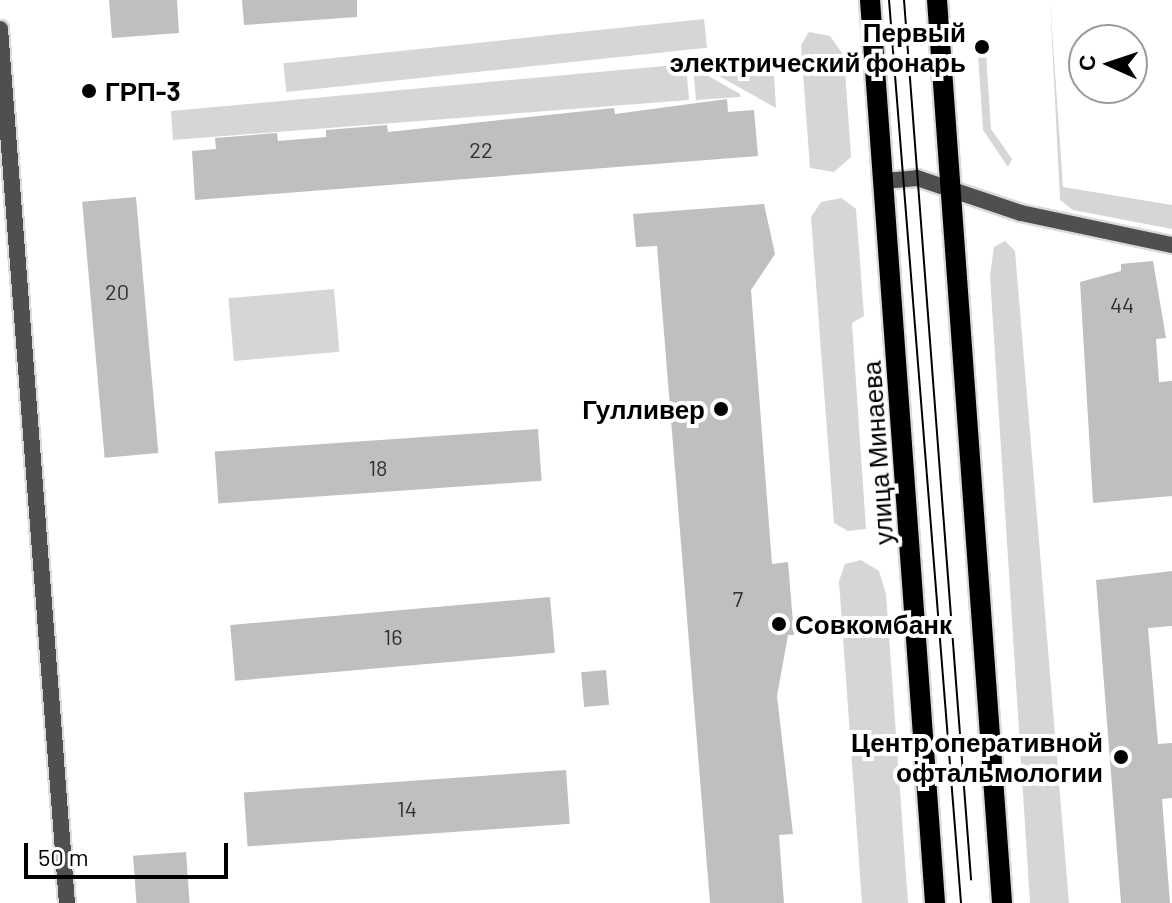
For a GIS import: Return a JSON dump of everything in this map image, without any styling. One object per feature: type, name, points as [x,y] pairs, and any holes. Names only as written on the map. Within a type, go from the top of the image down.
[{"type":"main road","name":"улица Минаева","points":[[870,0],[935,903]]},
{"type":"main road","points":[[937,0],[1002,903]]},
{"type":"street","points":[[0,29],[67,903]]},
{"type":"street","points":[[884,181],[951,186],[1021,213],[1172,245]]},
{"type":"shaded area","points":[[1050,0],[1063,187],[1172,205],[1172,229],[1073,210],[1060,200]]},
{"type":"shaded area","points":[[704,19],[707,48],[286,92],[283,63]]},
{"type":"shaded area","points":[[809,32],[830,36],[844,56],[851,157],[834,172],[810,168],[801,45]]},
{"type":"shaded area","points":[[986,53],[991,129],[1012,159],[1008,167],[983,130],[978,54]]},
{"type":"shaded area","points":[[747,59],[774,75],[776,108],[696,63]]},
{"type":"shaded area","points":[[686,64],[689,100],[173,140],[171,111]]},
{"type":"shaded area","points":[[693,67],[740,94],[740,97],[696,100]]},
{"type":"shaded area","points":[[842,198],[856,209],[864,316],[852,323],[866,529],[848,531],[834,523],[811,217],[821,202]]},
{"type":"shaded area","points":[[1005,241],[1015,251],[1069,903],[1030,903],[990,276],[994,247]]},
{"type":"shaded area","points":[[334,289],[339,352],[234,361],[228,298]]},
{"type":"shaded area","points":[[861,560],[879,571],[886,594],[908,903],[862,903],[839,581],[845,564]]},
{"type":"building","points":[[109,0],[177,0],[179,33],[112,38]]},
{"type":"building","points":[[242,0],[357,0],[357,17],[244,25]]},
{"type":"building","points":[[727,99],[728,112],[754,110],[758,156],[195,200],[192,151],[216,149],[215,138],[277,133],[278,141],[326,137],[326,130],[387,125],[388,132],[614,108],[615,114]]},
{"type":"building","points":[[136,197],[158,453],[105,458],[82,202]]},
{"type":"building","points":[[764,204],[775,254],[751,290],[772,564],[788,562],[794,635],[788,635],[777,696],[793,834],[779,835],[784,903],[710,903],[657,246],[636,247],[633,214]]},
{"type":"building","points":[[1153,261],[1166,338],[1156,339],[1159,382],[1172,381],[1172,496],[1093,503],[1080,282],[1121,271],[1121,264]]},
{"type":"building","points":[[538,429],[542,481],[218,503],[215,452]]},
{"type":"building","points":[[1172,571],[1172,626],[1148,628],[1158,744],[1172,743],[1172,798],[1162,799],[1170,903],[1121,903],[1096,580]]},
{"type":"building","points":[[550,597],[555,653],[235,681],[230,625]]},
{"type":"building","points":[[606,670],[609,705],[584,707],[581,672]]},
{"type":"building","points":[[566,770],[570,824],[248,846],[244,793]]},
{"type":"building","points":[[186,852],[190,903],[136,903],[133,856]]},
{"type":"tram line","points":[[889,0],[961,903]]},
{"type":"tram line","points":[[904,0],[971,879]]},
{"type":"place","name":"Первый электрический фонарь","points":[[982,47]]},
{"type":"place","name":"ГРП-3","points":[[89,91]]},
{"type":"place","name":"Гулливер","points":[[721,409]]},
{"type":"place","name":"Совкомбанк","points":[[779,624]]},
{"type":"place","name":"Центр оперативной офтальмологии","points":[[1121,757]]}]
